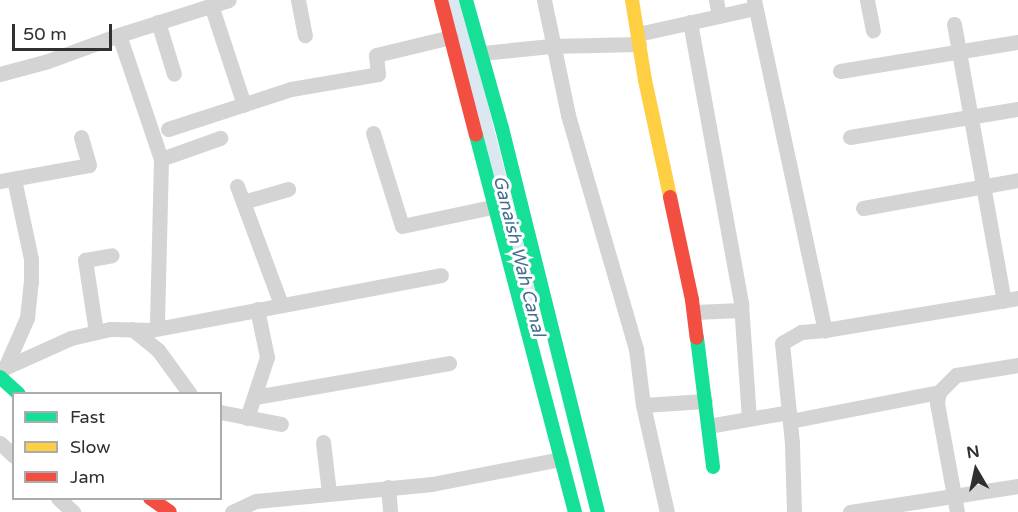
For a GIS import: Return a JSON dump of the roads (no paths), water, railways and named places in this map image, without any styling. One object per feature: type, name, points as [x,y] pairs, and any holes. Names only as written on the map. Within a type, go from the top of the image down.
[{"type":"street","points":[[0,74],[48,61],[119,34],[228,0]]},
{"type":"street","points":[[298,0],[305,35]]},
{"type":"street","points":[[441,0],[574,512]]},
{"type":"street","points":[[466,0],[482,53],[598,512]]},
{"type":"street","points":[[544,0],[551,46],[568,115],[636,349],[643,405],[667,512]]},
{"type":"street","points":[[632,0],[694,312],[713,467]]},
{"type":"street","points":[[716,0],[719,16]]},
{"type":"street","points":[[867,0],[873,30]]},
{"type":"street","points":[[482,53],[639,39],[754,4],[825,330]]},
{"type":"street","points":[[211,5],[244,105]]},
{"type":"street","points":[[158,22],[174,74]]},
{"type":"street","points":[[690,22],[741,310],[749,417]]},
{"type":"street","points":[[794,512],[782,343],[801,332],[1011,300],[983,186],[954,24]]},
{"type":"street","points":[[119,34],[161,159],[157,328]]},
{"type":"street","points":[[168,129],[291,89],[378,74],[376,55],[451,37]]},
{"type":"street","points":[[840,71],[1018,42]]},
{"type":"street","points":[[850,137],[1018,109]]},
{"type":"street","points":[[189,122],[200,146]]},
{"type":"street","points":[[373,133],[402,226],[496,206]]},
{"type":"street","points":[[2,372],[27,318],[31,282],[31,259],[7,180],[89,165],[81,137]]},
{"type":"street","points":[[161,159],[220,138]]},
{"type":"street","points":[[863,208],[1018,180]]},
{"type":"street","points":[[237,186],[281,304]]},
{"type":"street","points":[[243,202],[288,189]]},
{"type":"street","points":[[96,332],[85,260],[112,255]]},
{"type":"street","points":[[2,372],[72,338],[96,332],[157,328],[441,275]]},
{"type":"street","points":[[247,418],[267,357],[257,309]]},
{"type":"street","points":[[694,312],[741,310]]},
{"type":"street","points":[[132,329],[158,350],[189,392]]},
{"type":"street","points":[[255,397],[449,363]]},
{"type":"street","points":[[708,426],[749,417],[789,417],[939,392],[956,375],[1018,366]]},
{"type":"street","points":[[2,372],[18,392]]},
{"type":"street","points":[[939,392],[938,403],[956,504]]},
{"type":"street","points":[[643,405],[705,401]]},
{"type":"street","points":[[222,412],[281,424]]},
{"type":"street","points":[[323,442],[328,493]]},
{"type":"street","points":[[0,443],[12,454]]},
{"type":"street","points":[[232,512],[256,501],[432,484],[561,459]]},
{"type":"street","points":[[850,512],[956,504],[1018,486]]},
{"type":"street","points":[[388,487],[390,512]]},
{"type":"street","points":[[153,500],[170,512]]},
{"type":"waterway","name":"Ganaish Wah Canal","points":[[454,0],[530,298]]}]
